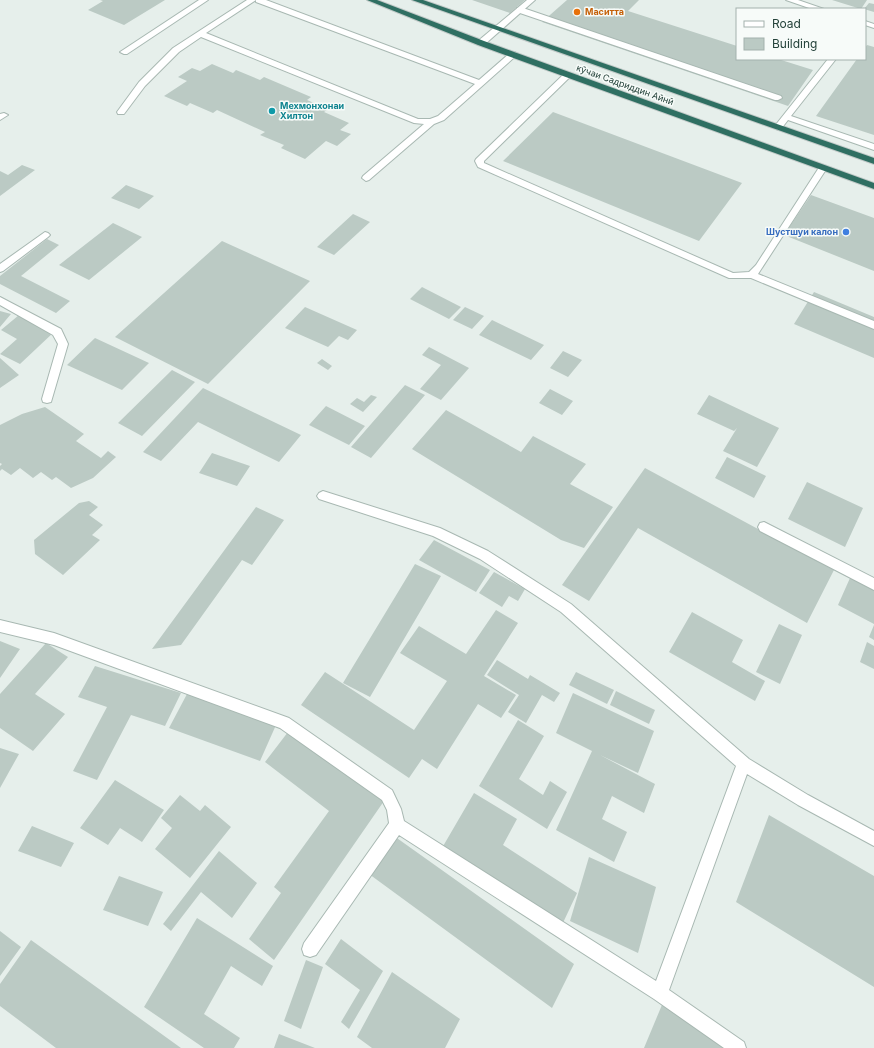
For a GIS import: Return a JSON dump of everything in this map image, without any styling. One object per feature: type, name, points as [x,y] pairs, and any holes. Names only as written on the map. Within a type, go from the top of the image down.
[{"type":"highway","name":"кӯчаи Садриддин Айнӣ","points":[[371,0],[568,75],[874,186]]},
{"type":"highway","name":"кӯчаи Садриддин Айнӣ","points":[[416,0],[874,161]]},
{"type":"street","points":[[124,52],[204,0]]},
{"type":"street","points":[[121,112],[142,84],[176,50],[252,0]]},
{"type":"street","points":[[260,0],[479,83]]},
{"type":"street","points":[[481,42],[499,29],[531,0]]},
{"type":"street","points":[[790,0],[817,8]]},
{"type":"street","points":[[520,10],[778,98]]},
{"type":"street","points":[[201,34],[417,121],[431,122]]},
{"type":"street","points":[[366,178],[431,122],[441,118],[479,83],[514,54]]},
{"type":"street","points":[[778,127],[831,60]]},
{"type":"street","points":[[568,75],[479,160],[481,165],[732,276],[752,275],[874,325]]},
{"type":"street","points":[[786,117],[874,146]]},
{"type":"street","points":[[752,275],[759,267],[823,168]]},
{"type":"street","points":[[0,269],[45,235]]},
{"type":"street","points":[[0,301],[57,332],[63,344],[47,399]]},
{"type":"street","points":[[323,496],[436,532],[484,555],[566,608],[744,764],[803,800],[874,839]]},
{"type":"street","points":[[764,527],[874,584]]},
{"type":"street","points":[[0,626],[54,639],[284,723],[387,796],[394,809],[396,825],[310,949]]},
{"type":"street","points":[[660,993],[744,764]]},
{"type":"street","points":[[396,825],[660,993],[738,1048]]},
{"type":"building","points":[[100,0],[165,0],[124,25],[88,10],[103,1]]},
{"type":"building","points":[[472,0],[525,0],[510,13]]},
{"type":"building","points":[[567,0],[639,0],[628,11],[736,46],[736,60],[781,60],[813,70],[788,106],[542,22]]},
{"type":"building","points":[[832,0],[867,0],[862,8]]},
{"type":"building","points":[[869,3],[874,4],[874,12],[866,10],[865,8]]},
{"type":"building","points":[[867,45],[874,47],[874,135],[816,116],[856,60],[866,60]]},
{"type":"building","name":"Мехмонхонаи Хилтон","points":[[212,64],[233,73],[236,70],[260,80],[264,77],[311,97],[307,100],[328,109],[324,112],[349,123],[340,130],[351,134],[337,146],[326,141],[305,159],[281,148],[284,145],[260,135],[265,132],[217,110],[213,113],[190,103],[187,106],[164,96],[187,81],[178,77],[192,68],[200,71]]},
{"type":"building","points":[[553,112],[742,183],[699,241],[503,161]]},
{"type":"building","points":[[22,165],[35,170],[0,196],[0,171],[8,175]]},
{"type":"building","points":[[126,185],[154,196],[139,209],[111,198]]},
{"type":"building","points":[[811,195],[874,218],[874,271],[784,235]]},
{"type":"building","points":[[353,214],[370,222],[334,255],[317,247]]},
{"type":"building","points":[[113,223],[142,237],[89,280],[59,265]]},
{"type":"building","points":[[47,239],[59,245],[21,276],[70,301],[56,313],[0,284],[0,276]]},
{"type":"building","points":[[222,241],[310,281],[208,384],[115,337]]},
{"type":"building","points":[[422,287],[461,307],[449,319],[410,299]]},
{"type":"building","points":[[814,292],[874,317],[874,358],[794,324]]},
{"type":"building","points":[[305,307],[357,330],[348,340],[339,336],[328,347],[285,328]]},
{"type":"building","points":[[465,307],[484,316],[472,329],[453,320]]},
{"type":"building","points":[[0,311],[11,314],[0,327]]},
{"type":"building","points":[[19,315],[54,332],[20,364],[0,354],[17,339],[1,330]]},
{"type":"building","points":[[492,320],[544,345],[531,360],[479,335]]},
{"type":"building","points":[[95,338],[149,363],[122,390],[67,365]]},
{"type":"building","points":[[429,347],[469,368],[441,400],[420,389],[441,365],[422,355]]},
{"type":"building","points":[[563,351],[582,360],[568,377],[550,368]]},
{"type":"building","points":[[0,358],[19,375],[0,388]]},
{"type":"building","points":[[322,359],[332,366],[328,370],[317,363]]},
{"type":"building","points":[[172,370],[195,382],[142,436],[118,423]]},
{"type":"building","points":[[405,385],[425,395],[371,458],[351,447]]},
{"type":"building","points":[[203,388],[301,435],[279,462],[198,422],[161,461],[143,452]]},
{"type":"building","points":[[550,389],[573,401],[562,415],[539,403]]},
{"type":"building","points":[[371,395],[377,397],[363,412],[350,404],[357,398],[364,402]]},
{"type":"building","points":[[709,395],[779,428],[757,467],[723,451],[737,428],[734,431],[697,414]]},
{"type":"building","points":[[326,406],[365,426],[349,445],[309,425]]},
{"type":"building","points":[[45,407],[84,434],[76,441],[101,458],[108,451],[116,457],[93,478],[71,488],[56,477],[52,480],[41,472],[33,478],[20,468],[11,475],[2,469],[0,471],[0,466],[2,464],[0,463],[0,425],[22,414]]},
{"type":"building","points":[[446,410],[521,452],[533,436],[586,464],[570,484],[613,507],[584,548],[561,540],[412,449]]},
{"type":"building","points":[[212,453],[250,466],[237,486],[199,473]]},
{"type":"building","points":[[727,457],[766,476],[754,498],[715,478]]},
{"type":"building","points":[[645,468],[834,570],[807,623],[638,528],[589,601],[562,585]]},
{"type":"building","points":[[807,482],[863,508],[845,547],[788,519]]},
{"type":"building","points":[[89,501],[98,507],[89,515],[103,525],[92,535],[100,540],[63,575],[35,554],[34,540],[79,503]]},
{"type":"building","points":[[256,507],[284,520],[252,565],[242,560],[181,645],[152,649]]},
{"type":"building","points":[[434,540],[490,570],[476,592],[419,560]]},
{"type":"building","points":[[415,564],[441,576],[370,697],[343,683]]},
{"type":"building","points":[[494,572],[525,589],[518,601],[509,596],[502,607],[479,593]]},
{"type":"building","points":[[850,578],[874,590],[874,624],[838,605]]},
{"type":"building","points":[[496,610],[518,623],[484,676],[516,695],[501,718],[478,704],[437,769],[422,759],[409,778],[301,705],[325,672],[414,730],[447,681],[400,653],[419,626],[466,654]]},
{"type":"building","points":[[692,612],[743,640],[732,662],[765,681],[755,701],[669,652]]},
{"type":"building","points":[[779,624],[802,635],[780,684],[756,672]]},
{"type":"building","points":[[874,625],[874,640],[869,637]]},
{"type":"building","points":[[0,641],[20,649],[0,678]]},
{"type":"building","points":[[867,642],[874,646],[874,669],[860,662]]},
{"type":"building","points":[[46,643],[68,657],[35,694],[65,714],[33,751],[0,728],[0,694]]},
{"type":"building","points":[[497,660],[528,679],[530,675],[560,693],[554,702],[542,695],[526,723],[508,712],[519,695],[487,675]]},
{"type":"building","points":[[95,666],[181,693],[165,726],[131,715],[97,780],[73,771],[107,707],[78,697]]},
{"type":"building","points":[[576,672],[614,690],[607,704],[569,685]]},
{"type":"building","points":[[616,691],[655,710],[649,724],[610,705]]},
{"type":"building","points":[[573,693],[654,731],[638,773],[600,755],[655,784],[644,813],[612,796],[602,819],[627,832],[614,862],[556,830],[592,751],[556,733]]},
{"type":"building","points":[[187,694],[276,725],[260,761],[169,728]]},
{"type":"building","points":[[518,720],[544,736],[519,779],[543,795],[550,781],[567,792],[547,829],[479,786]]},
{"type":"building","points":[[288,732],[384,801],[274,960],[249,939],[281,893],[274,887],[329,811],[265,762]]},
{"type":"building","points":[[0,748],[19,754],[0,788]]},
{"type":"building","points":[[115,780],[164,810],[142,842],[120,828],[108,845],[80,828]]},
{"type":"building","points":[[474,793],[517,819],[503,845],[577,893],[561,927],[442,848]]},
{"type":"building","points":[[180,795],[200,811],[205,805],[231,827],[190,878],[155,849],[172,828],[161,818]]},
{"type":"building","points":[[769,815],[874,876],[874,987],[736,902]]},
{"type":"building","points":[[32,826],[74,843],[61,867],[18,851]]},
{"type":"building","points":[[394,836],[574,964],[552,1008],[369,874]]},
{"type":"building","points":[[219,851],[257,883],[232,918],[201,892],[171,931],[163,924]]},
{"type":"building","points":[[589,857],[656,887],[638,953],[570,921]]},
{"type":"building","points":[[119,876],[163,892],[148,926],[103,910]]},
{"type":"building","points":[[197,918],[273,966],[262,986],[231,966],[204,1014],[240,1038],[234,1048],[204,1048],[144,1007]]},
{"type":"building","points":[[0,931],[21,947],[0,976]]},
{"type":"building","points":[[341,939],[383,971],[349,1029],[341,1022],[360,990],[325,964]]},
{"type":"building","points":[[31,940],[181,1048],[56,1048],[0,1006],[0,984]]},
{"type":"building","points":[[306,960],[323,967],[301,1029],[284,1021]]},
{"type":"building","points":[[392,972],[460,1019],[445,1048],[372,1048],[357,1037]]},
{"type":"building","points":[[664,1000],[733,1048],[644,1048]]},
{"type":"building","points":[[279,1034],[315,1048],[274,1048]]},
{"type":"place","name":"Маситта","points":[[577,12]]},
{"type":"place","name":"Мехмонхонаи Хилтон","points":[[272,111]]},
{"type":"place","name":"Шустшуи калон","points":[[846,232]]}]
